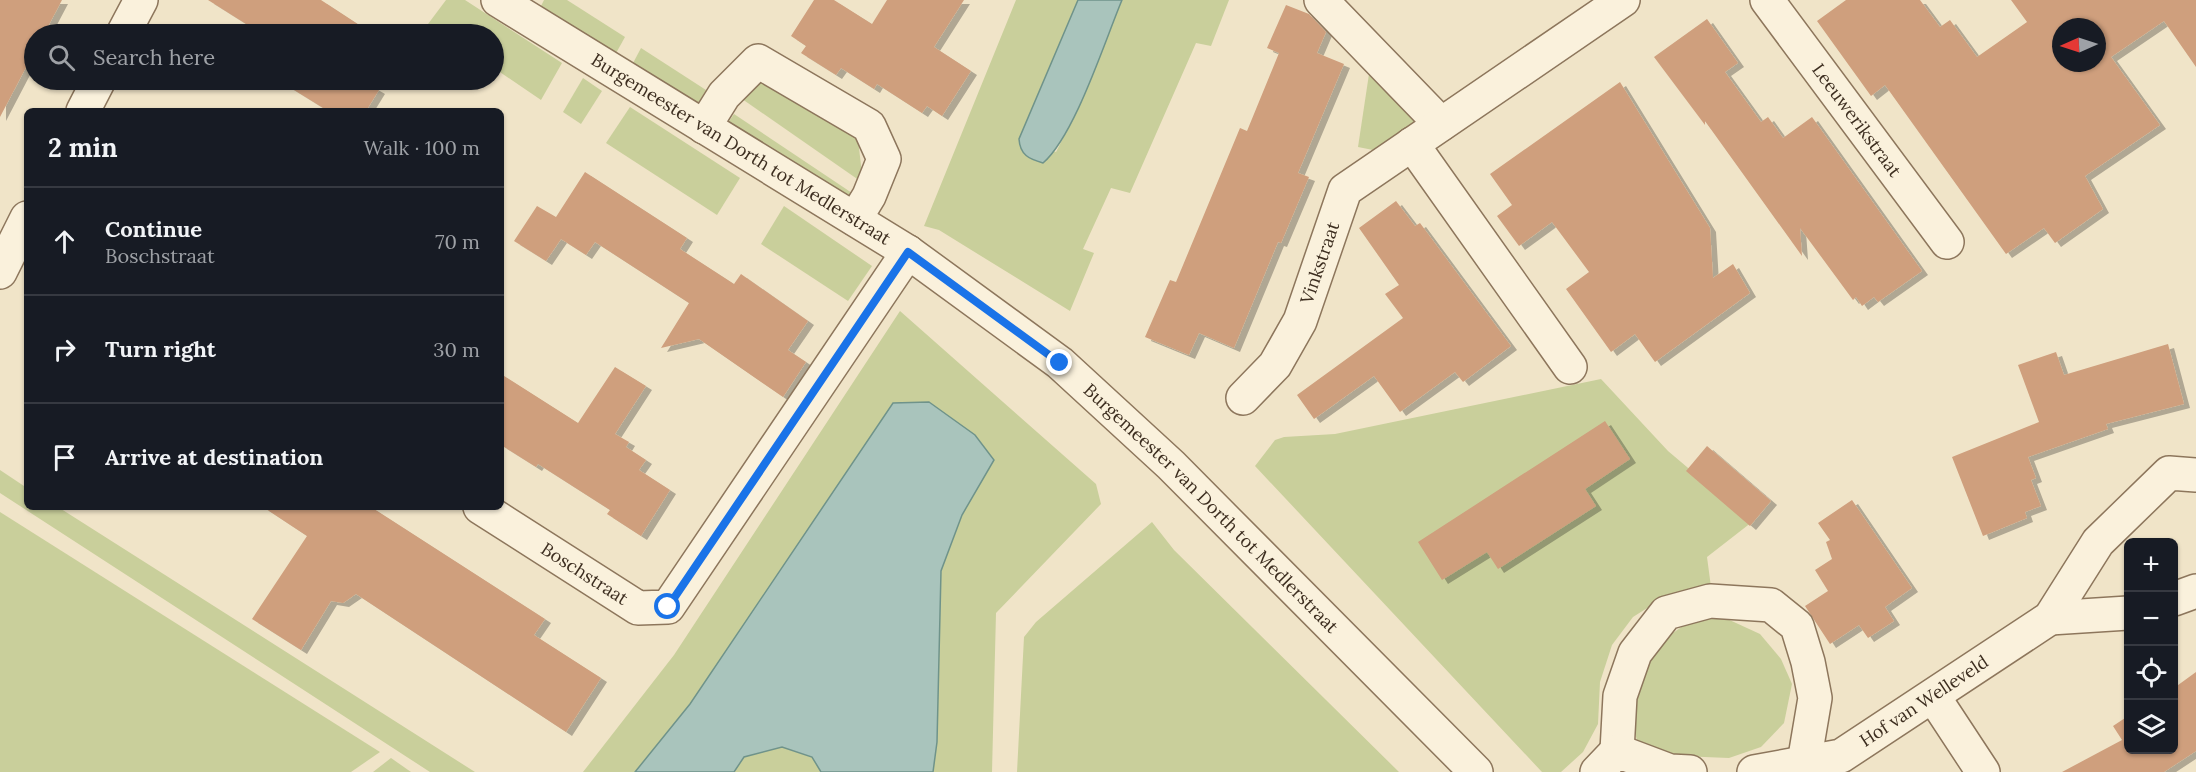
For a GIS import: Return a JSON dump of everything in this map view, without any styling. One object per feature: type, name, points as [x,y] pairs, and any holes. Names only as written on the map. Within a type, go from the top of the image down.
[{"type":"street","points":[[128,24],[141,0]]},
{"type":"street","name":"Burgemeester van Dorth tot Medlerstraat","points":[[498,0],[908,252],[1060,363],[1180,474],[1476,772]]},
{"type":"street","points":[[1321,0],[1441,124]]},
{"type":"street","name":"Vinkstraat","points":[[1243,398],[1275,365],[1300,321],[1345,190],[1623,0]]},
{"type":"street","name":"Leeuwerikstraat","points":[[1767,0],[1947,242]]},
{"type":"street","points":[[704,127],[724,95],[758,61],[869,126],[884,159],[869,196],[855,219]]},
{"type":"street","points":[[85,108],[94,90]]},
{"type":"street","points":[[1412,144],[1570,367]]},
{"type":"street","points":[[0,272],[24,224]]},
{"type":"street","name":"Boschstraat","points":[[485,510],[638,608],[668,607],[908,252]]},
{"type":"street","name":"Hof van Welleveld","points":[[1754,772],[1841,756],[2050,618],[2098,542],[2169,473],[2196,475]]},
{"type":"street","points":[[2178,598],[2196,591]]},
{"type":"street","points":[[1690,772],[1607,762],[1620,696],[1635,653],[1666,613],[1710,601],[1771,605],[1797,626],[1808,662],[1815,698],[1804,763]]},
{"type":"street","points":[[2050,618],[2124,613]]},
{"type":"street","points":[[1933,696],[1983,772]]},
{"type":"green space","points":[[446,0],[465,0],[502,24],[428,24]]},
{"type":"green space","points":[[544,0],[567,0],[625,37],[615,55],[541,6]]},
{"type":"green space","points":[[1016,0],[1078,0],[1019,139],[1056,152],[1072,120],[1122,0],[1229,0],[1211,46],[1196,43],[1130,193],[1111,188],[1083,249],[1094,253],[1070,311],[939,230],[924,226]]},
{"type":"green space","points":[[504,25],[562,63],[541,100],[504,75]]},
{"type":"green space","points":[[641,48],[706,90],[696,107],[632,65]]},
{"type":"green space","points":[[1369,74],[1389,79],[1422,125],[1378,151],[1358,147]]},
{"type":"green space","points":[[583,78],[602,91],[581,124],[563,112]]},
{"type":"green space","points":[[766,80],[858,139],[863,183],[735,94]]},
{"type":"green space","points":[[630,107],[740,178],[717,215],[606,143]]},
{"type":"green space","points":[[734,114],[855,195],[849,204],[725,127]]},
{"type":"green space","points":[[784,206],[872,266],[848,301],[761,244]]},
{"type":"green space","points":[[900,311],[1096,484],[1101,504],[996,613],[992,772],[933,772],[937,742],[941,571],[962,515],[994,460],[690,704],[635,772],[583,772],[674,655]]},
{"type":"green space","points":[[1601,379],[1668,451],[1752,522],[1707,557],[1711,587],[1663,598],[1633,617],[1612,645],[1600,682],[1598,724],[1583,752],[1561,772],[1542,772],[1255,466],[1275,440],[1284,437],[1335,434]]},
{"type":"green space","points":[[0,470],[24,486],[24,509],[0,493]]},
{"type":"green space","points":[[26,510],[63,510],[475,772],[430,772]]},
{"type":"green space","points":[[0,512],[380,752],[351,772],[0,772]]},
{"type":"green space","points":[[1152,522],[1174,550],[1399,772],[1017,772],[1024,637],[1036,622]]},
{"type":"green space","points":[[1723,617],[1760,634],[1781,659],[1792,684],[1784,723],[1761,747],[1729,758],[1680,756],[1637,741],[1630,708],[1632,677],[1659,643],[1694,618]]},
{"type":"green space","points":[[782,747],[812,757],[821,772],[734,772],[744,757]]},
{"type":"green space","points":[[391,758],[411,772],[373,772]]},
{"type":"water","points":[[1078,0],[1122,0],[1077,110],[1055,150],[1043,163],[1023,153],[1019,139]]},
{"type":"water","points":[[929,402],[975,435],[994,460],[962,515],[941,571],[937,742],[933,772],[821,772],[812,757],[782,747],[744,757],[734,772],[635,772],[690,704],[893,403]]},
{"type":"building","points":[[0,0],[62,0],[49,24],[24,24],[24,71],[0,117]]},
{"type":"building","points":[[208,0],[321,0],[358,24],[246,24]]},
{"type":"building","points":[[814,0],[834,0],[872,24],[887,0],[964,0],[934,47],[971,71],[942,116],[927,106],[922,113],[877,84],[874,89],[841,68],[836,75],[801,53],[806,46],[791,36]]},
{"type":"building","points":[[1846,0],[1920,0],[1940,27],[1950,20],[1977,57],[2027,22],[2011,0],[2196,0],[2196,67],[2164,21],[2111,57],[2160,125],[2085,176],[2103,209],[2055,243],[2044,228],[2006,254],[1885,85],[1871,96],[1817,21]]},
{"type":"building","points":[[1286,5],[1309,14],[1326,32],[1317,53],[1344,64],[1298,173],[1309,177],[1281,243],[1278,242],[1234,348],[1199,333],[1189,355],[1145,337],[1170,280],[1176,282],[1240,128],[1247,131],[1279,53],[1267,48]]},
{"type":"building","points":[[1707,19],[1738,63],[1725,72],[1761,122],[1768,117],[1783,138],[1812,117],[1922,271],[1878,302],[1874,297],[1862,306],[1856,297],[1853,300],[1800,228],[1802,256],[1705,121],[1705,125],[1654,57]]},
{"type":"building","points":[[1620,82],[1710,228],[1713,278],[1733,264],[1750,293],[1655,362],[1635,334],[1611,352],[1566,289],[1589,272],[1552,222],[1519,246],[1497,216],[1512,205],[1490,174]]},
{"type":"building","points":[[294,90],[379,90],[368,108],[323,108]]},
{"type":"building","points":[[585,172],[687,238],[680,249],[734,284],[741,274],[808,321],[788,350],[806,362],[783,397],[699,339],[661,348],[689,303],[595,242],[586,255],[561,239],[546,261],[514,241],[537,206],[556,217]]},
{"type":"building","points":[[1396,201],[1415,226],[1420,223],[1511,346],[1463,382],[1455,372],[1400,412],[1374,376],[1314,419],[1297,395],[1403,318],[1385,294],[1399,285],[1359,228]]},
{"type":"building","points":[[2168,344],[2184,404],[2106,424],[2108,429],[2028,457],[2036,478],[2031,480],[2041,506],[2025,512],[2027,518],[1983,536],[1952,457],[2039,422],[2018,365],[2056,352],[2064,375]]},
{"type":"building","points":[[615,367],[646,386],[615,434],[629,442],[626,447],[646,460],[639,470],[670,490],[641,536],[607,514],[610,510],[538,464],[536,467],[504,447],[504,376],[578,423]]},
{"type":"building","points":[[1605,421],[1630,459],[1585,489],[1596,506],[1498,569],[1487,552],[1442,580],[1418,542]]},
{"type":"building","points":[[1707,446],[1771,501],[1750,526],[1686,471]]},
{"type":"building","points":[[1852,500],[1912,588],[1885,607],[1894,621],[1868,638],[1859,625],[1830,644],[1805,606],[1828,591],[1815,570],[1832,559],[1826,542],[1830,540],[1818,523]]},
{"type":"building","points":[[268,510],[376,510],[545,619],[534,635],[601,678],[566,732],[356,594],[343,603],[331,601],[301,650],[252,619],[307,536]]},
{"type":"building","points":[[2196,672],[2196,751],[2164,772],[2062,772],[2122,740],[2113,726],[2124,719],[2124,754],[2178,754],[2178,685]]},
{"type":"route","points":[[668,607],[908,252],[1060,363]]}]
